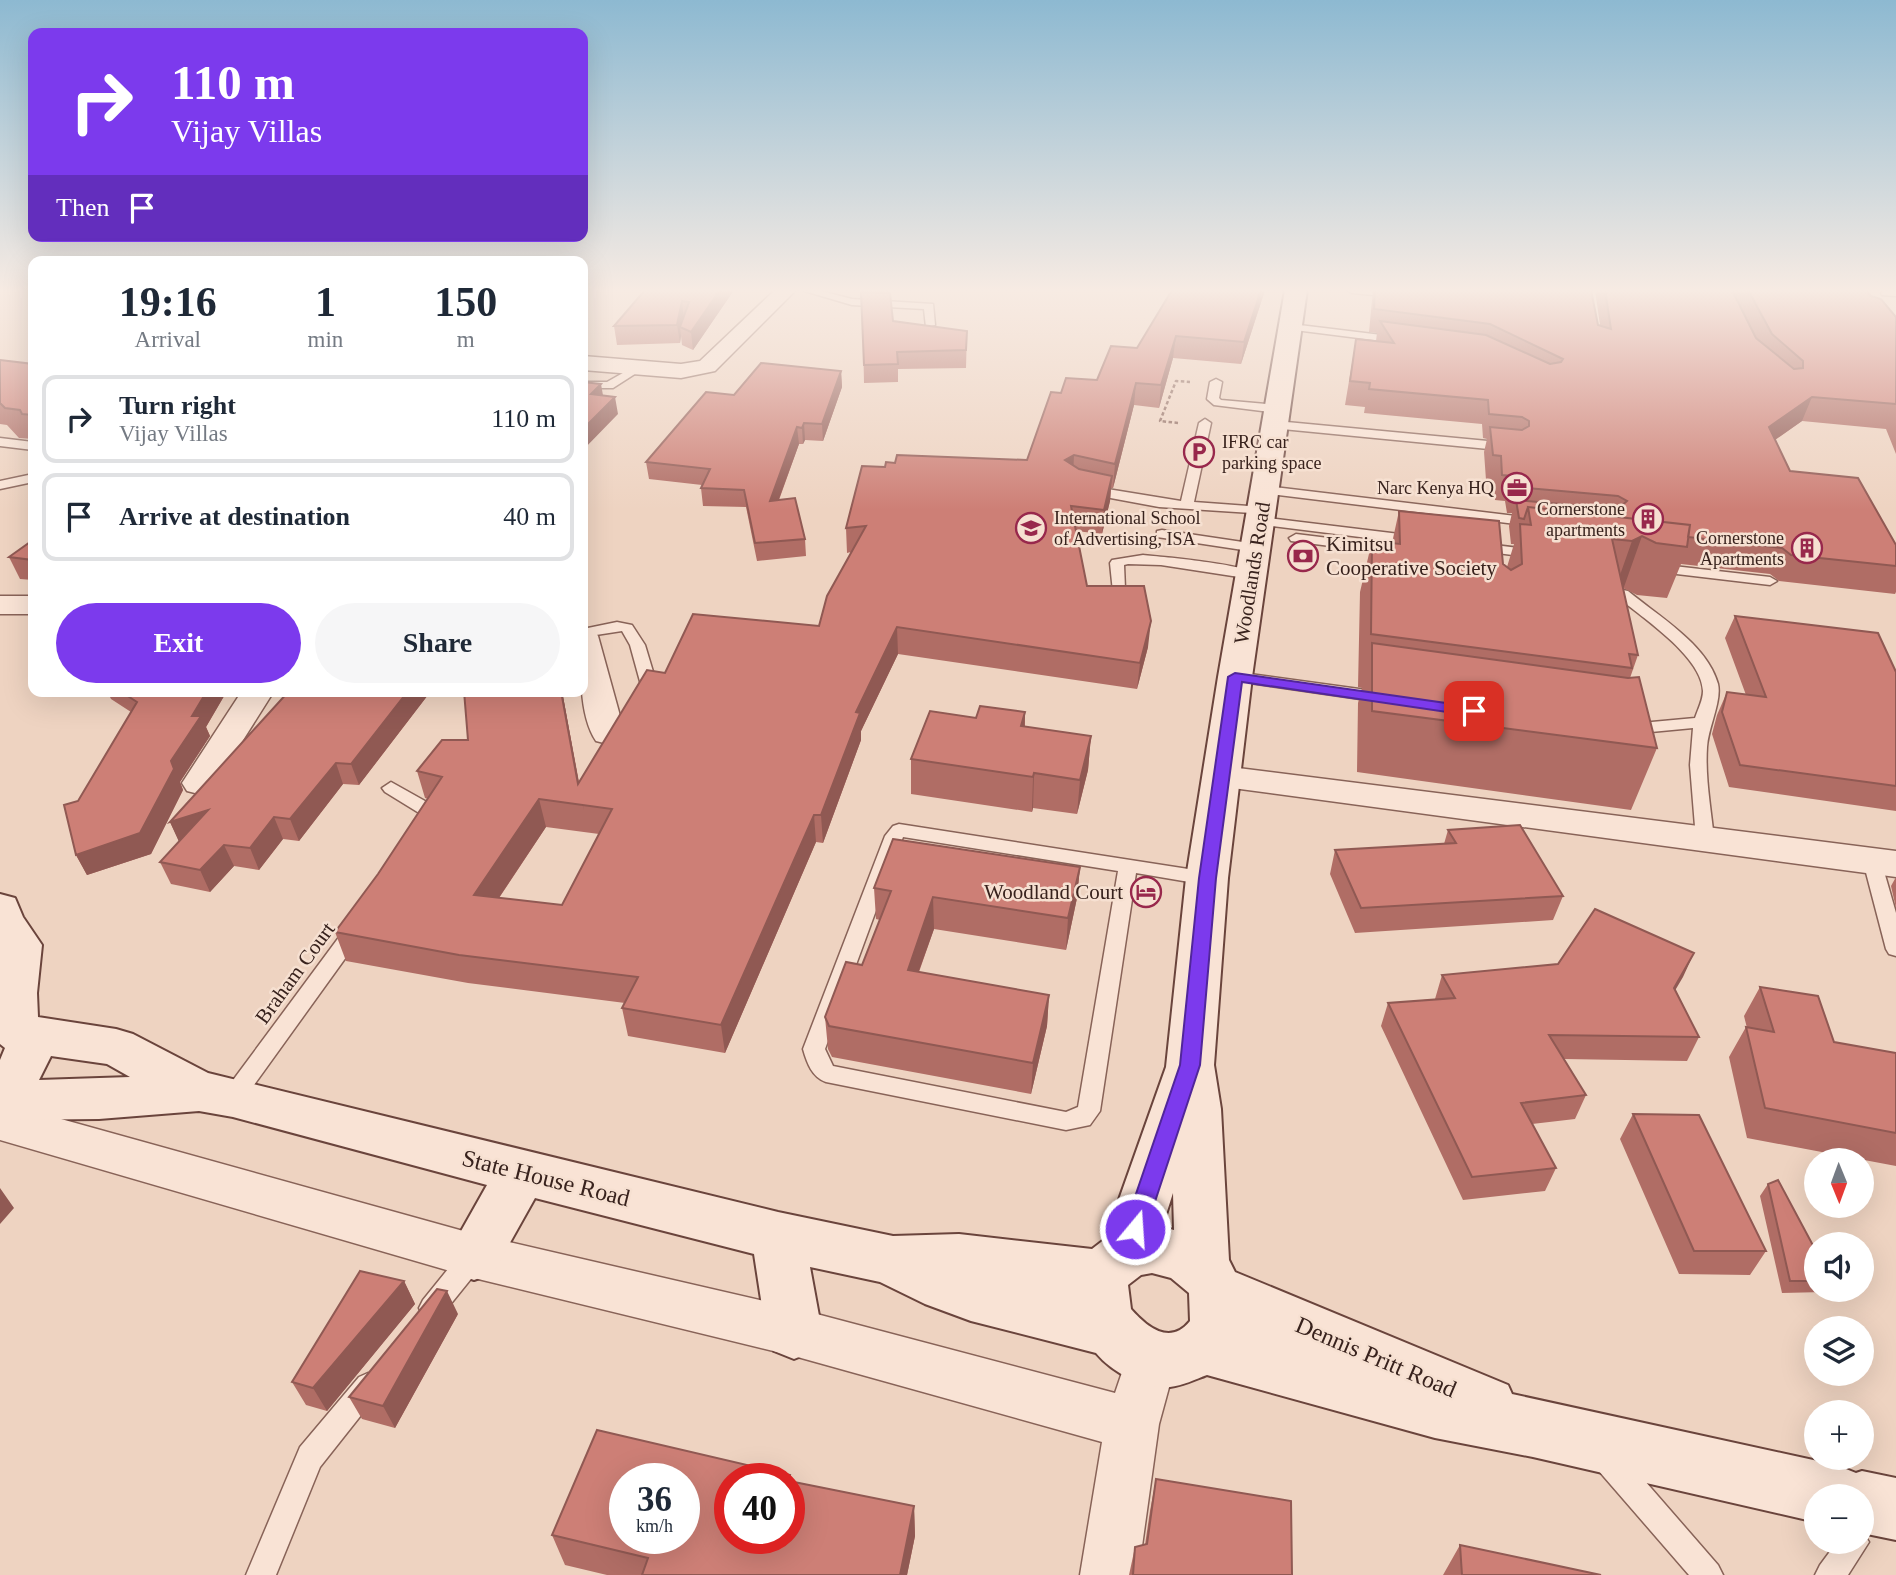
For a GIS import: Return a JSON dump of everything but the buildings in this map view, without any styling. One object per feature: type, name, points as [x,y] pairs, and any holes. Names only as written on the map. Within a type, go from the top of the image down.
[{"type":"main road","name":"Woodlands Road","points":[[1209,1280],[1196,1108],[1190,1065],[1207,878],[1235,677],[1285,364]]},
{"type":"main road","points":[[0,1090],[26,1064],[30,1051],[28,1041],[13,1030],[20,946],[1,917]]},
{"type":"main road","name":"State House Road","points":[[13,1030],[116,1047],[216,1094],[778,1236],[893,1260],[959,1258],[1116,1265]]},
{"type":"main road","name":"Woodlands Road","points":[[1116,1265],[1190,1065]]},
{"type":"main road","name":"State House Road","points":[[0,1100],[85,1100],[216,1094]]},
{"type":"main road","points":[[474,1256],[522,1173]]},
{"type":"main road","points":[[778,1236],[794,1332]]},
{"type":"main road","points":[[1152,1249],[1179,1254],[1209,1280],[1220,1321],[1205,1347],[1189,1356],[1170,1361],[1130,1344],[1099,1301],[1116,1265],[1152,1249]]},
{"type":"main road","name":"State House Road","points":[[893,1260],[920,1277],[954,1290],[1130,1344]]},
{"type":"main road","name":"Dennis Pritt Road","points":[[1209,1280],[1533,1427]]},
{"type":"main road","name":"Dennis Pritt Road","points":[[1205,1347],[1435,1409],[1590,1439],[1804,1498]]},
{"type":"street","points":[[588,364],[681,371],[710,364]]},
{"type":"street","points":[[0,606],[28,605]]},
{"type":"street","points":[[588,654],[608,734]]},
{"type":"street","points":[[199,783],[254,697]]},
{"type":"street","points":[[1222,777],[1884,862]]},
{"type":"street","points":[[0,1121],[474,1256],[794,1332],[1132,1424]]},
{"type":"street","points":[[1109,1575],[1132,1424],[1130,1344]]},
{"type":"lane","points":[[588,385],[609,386],[637,368]]},
{"type":"lane","points":[[1215,383],[1213,399],[1217,403],[1277,417],[1515,448]]},
{"type":"lane","points":[[1187,504],[1204,425]]},
{"type":"lane","points":[[0,442],[28,445]]},
{"type":"lane","points":[[0,485],[28,479]]},
{"type":"lane","points":[[1072,485],[1159,503],[1187,504],[1259,530],[1422,547]]},
{"type":"lane","points":[[1162,534],[1544,523]]},
{"type":"lane","points":[[1118,589],[1117,562],[1122,559],[1145,559],[1259,530]]},
{"type":"lane","points":[[1467,546],[1549,555]]},
{"type":"lane","points":[[1472,560],[1490,564]]},
{"type":"lane","points":[[1646,567],[1770,582]]},
{"type":"lane","points":[[1623,594],[1691,654],[1707,675],[1712,697],[1702,722],[1699,754],[1705,839]]},
{"type":"lane","points":[[588,633],[613,627],[626,628],[633,634],[649,685]]},
{"type":"lane","points":[[1235,677],[1394,699]]},
{"type":"lane","points":[[1619,730],[1702,722]]},
{"type":"lane","points":[[391,788],[436,814],[420,835]]},
{"type":"lane","points":[[1128,866],[1090,1111],[1082,1118],[1066,1121],[827,1073],[817,1061],[814,1049],[894,836],[899,830],[1207,878]]},
{"type":"lane","points":[[1884,862],[1896,949]]},
{"type":"lane","name":"Braham Court","points":[[216,1094],[364,917]]},
{"type":"lane","points":[[414,1330],[474,1256]]},
{"type":"lane","points":[[261,1575],[310,1457],[388,1362]]},
{"type":"lane","points":[[1590,1439],[1709,1575]]},
{"type":"lane","points":[[1830,1575],[1843,1554]]},
{"type":"path","points":[[1204,425],[1160,421],[1175,381],[1215,383]]},
{"type":"place","name":"IFRC car parking space","points":[[1199,452]]},
{"type":"place","name":"Narc Kenya HQ","points":[[1517,488]]},
{"type":"place","name":"Cornerstone apartments","points":[[1648,519]]},
{"type":"place","name":"International School of Advertising, ISA","points":[[1031,528]]},
{"type":"place","name":"Cornerstone Apartments","points":[[1807,548]]},
{"type":"place","name":"Kimitsu Cooperative Society","points":[[1303,556]]},
{"type":"place","name":"Woodland Court","points":[[1146,892]]},
{"type":"route","points":[[1135,1229],[1190,1065],[1207,878],[1235,677],[1474,711]]}]
